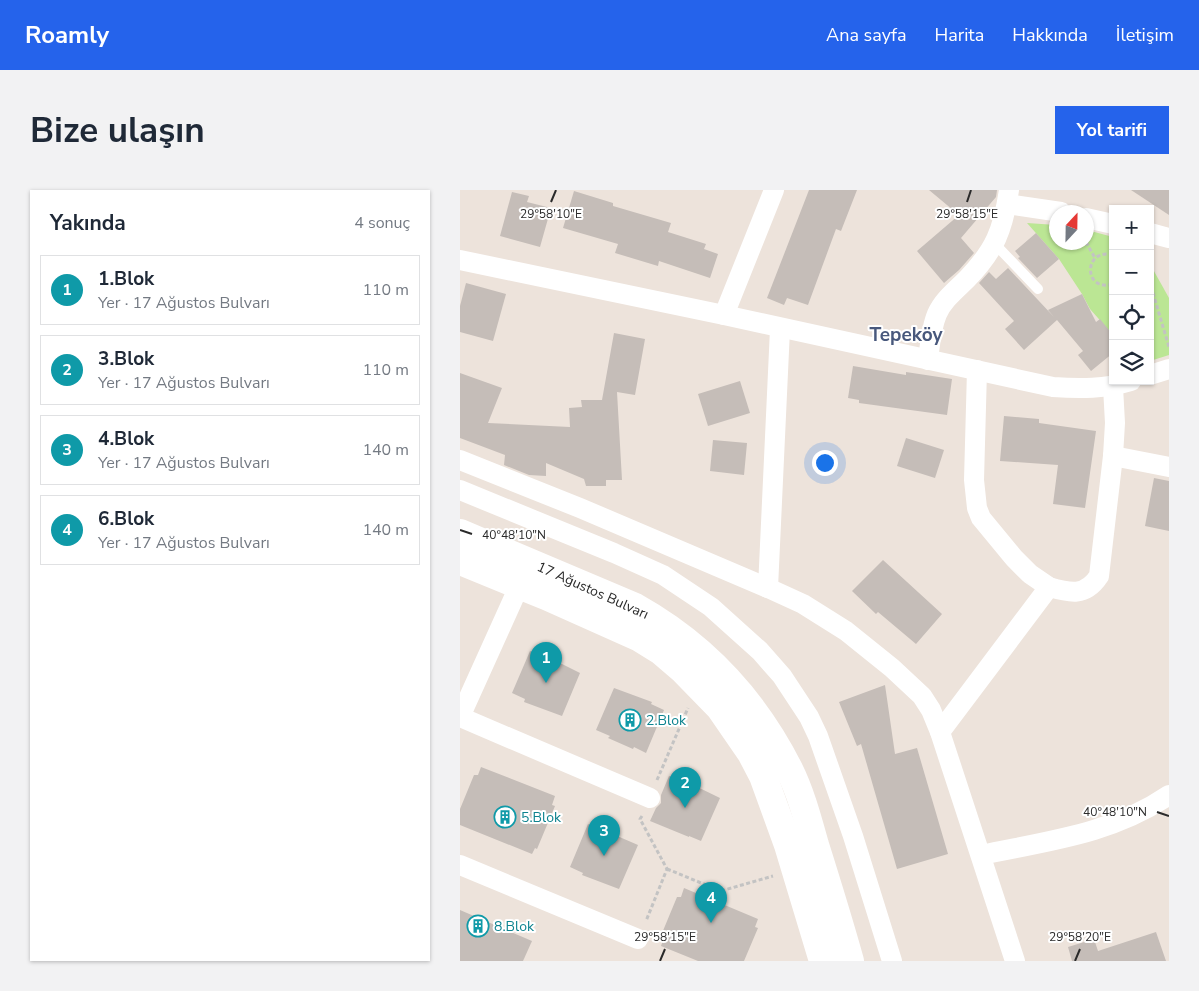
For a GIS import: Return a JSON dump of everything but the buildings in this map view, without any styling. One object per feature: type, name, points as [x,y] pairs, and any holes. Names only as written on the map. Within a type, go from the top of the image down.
[{"type":"main road","name":"17 Ağustos Bulvarı","points":[[460,533],[525,573],[661,651],[682,669],[720,708],[751,753],[763,776],[788,845],[823,961]]},
{"type":"main road","name":"17 Ağustos Bulvarı","points":[[460,561],[525,573],[621,600],[653,617],[702,654],[737,688],[763,725],[790,771],[809,823],[850,961]]},
{"type":"street","points":[[724,316],[774,190]]},
{"type":"street","points":[[928,360],[933,324],[943,304],[975,271],[994,243],[1001,230],[1008,197],[1049,209]]},
{"type":"street","points":[[1094,220],[1109,223]]},
{"type":"street","points":[[1154,234],[1169,238]]},
{"type":"street","points":[[460,260],[1053,387],[1082,389],[1114,385]]},
{"type":"street","points":[[768,588],[780,328]]},
{"type":"street","points":[[1154,374],[1169,369]]},
{"type":"street","points":[[977,370],[974,480],[977,508],[981,518],[1014,558],[1030,574],[1049,587],[1063,591],[1077,592],[1085,590],[1093,584],[1098,576],[1113,456],[1115,423],[1122,385]]},
{"type":"street","points":[[1113,456],[1169,466]]},
{"type":"street","points":[[460,460],[803,604],[873,651],[922,696],[931,710],[940,732],[1015,961]]},
{"type":"street","points":[[460,490],[663,575],[711,607],[760,651],[782,676],[809,717],[818,736],[854,836],[892,961]]},
{"type":"street","points":[[525,573],[460,717],[650,798]]},
{"type":"street","points":[[940,732],[1049,587]]},
{"type":"street","points":[[981,855],[1095,830],[1131,817],[1156,804],[1169,794]]},
{"type":"street","points":[[460,865],[638,940]]},
{"type":"lane","points":[[994,243],[1038,289]]},
{"type":"path","points":[[1090,250],[1095,258]]},
{"type":"path","points":[[1109,254],[1105,253],[1095,258],[1090,267],[1092,278],[1100,284],[1109,285]]},
{"type":"path","points":[[1154,295],[1169,347]]},
{"type":"path","points":[[688,707],[640,819],[667,869],[721,891],[781,873]]},
{"type":"path","points":[[638,940],[667,869]]},
{"type":"green space","points":[[1027,223],[1049,225],[1049,248]]},
{"type":"green space","points":[[1094,232],[1109,236],[1109,330],[1090,309],[1059,259],[1051,250],[1094,250]]},
{"type":"green space","points":[[1154,271],[1169,298],[1169,355],[1154,360]]},
{"type":"place","name":"1.Blok","points":[[546,683]]},
{"type":"place","name":"2.Blok","points":[[630,720]]},
{"type":"place","name":"3.Blok","points":[[685,808]]},
{"type":"place","name":"5.Blok","points":[[505,817]]},
{"type":"place","name":"4.Blok","points":[[604,856]]},
{"type":"place","name":"6.Blok","points":[[711,923]]},
{"type":"place","name":"8.Blok","points":[[478,926]]},
{"type":"district","name":"Tepeköy","points":[[906,334]]}]
